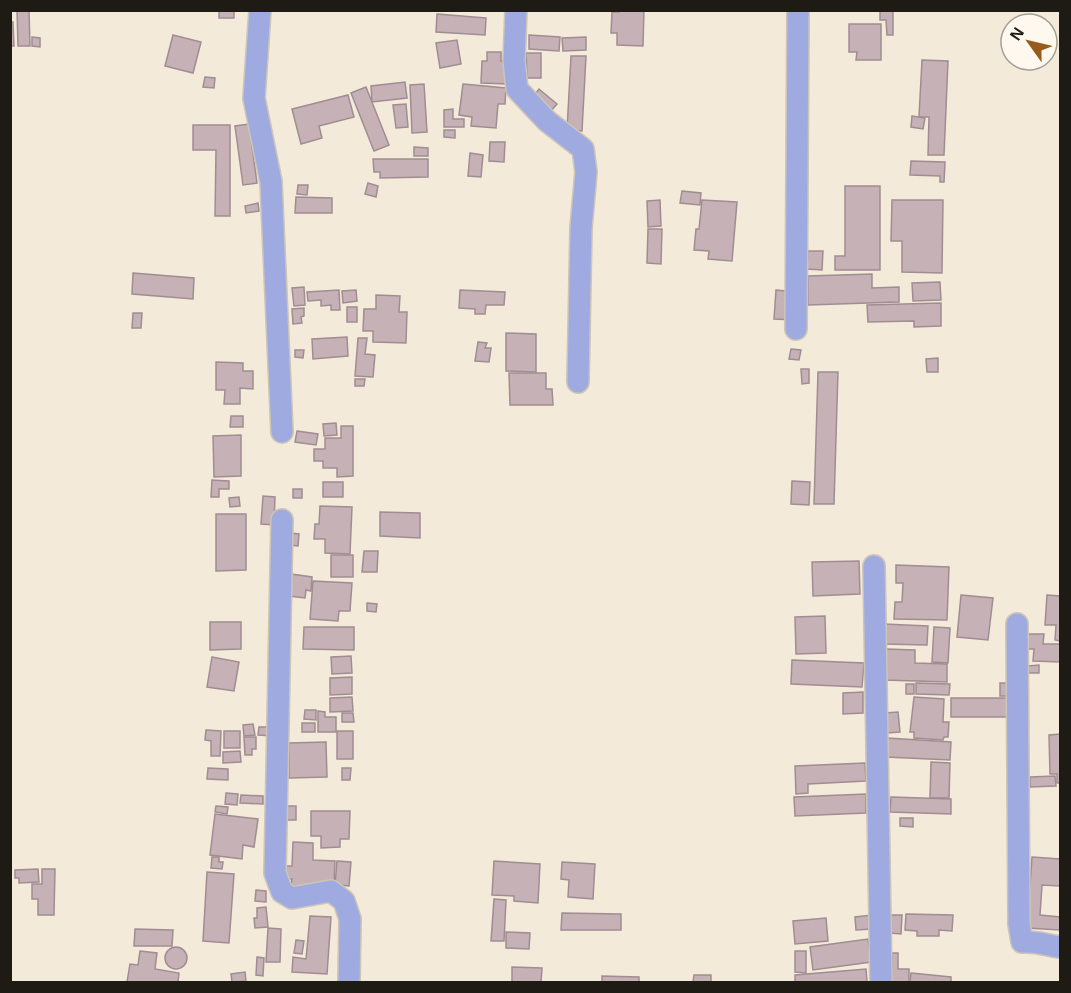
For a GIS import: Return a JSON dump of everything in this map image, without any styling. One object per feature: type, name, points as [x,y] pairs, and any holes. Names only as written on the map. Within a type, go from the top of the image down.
[{"type":"street","points":[[260,10],[254,98],[271,182],[282,432]]},
{"type":"street","points":[[516,10],[514,61],[517,89],[547,121],[583,149],[586,172],[582,228],[578,382]]},
{"type":"street","points":[[796,329],[798,10]]},
{"type":"street","points":[[282,520],[275,873],[282,892],[292,898],[331,891],[344,901],[350,919],[349,982]]},
{"type":"street","points":[[874,566],[881,982]]},
{"type":"street","points":[[1017,624],[1019,924],[1022,942],[1038,941],[1060,947]]},
{"type":"building","points":[[17,10],[29,10],[30,46],[18,46]]},
{"type":"building","points":[[219,10],[234,10],[234,18],[219,18]]},
{"type":"building","points":[[619,10],[644,10],[643,46],[617,45],[617,33],[611,33],[612,12],[619,12]]},
{"type":"building","points":[[880,10],[893,10],[893,35],[887,35],[886,20],[880,20]]},
{"type":"building","points":[[437,14],[486,18],[485,35],[436,32]]},
{"type":"building","points":[[10,22],[13,22],[14,46],[10,46]]},
{"type":"building","points":[[849,24],[881,24],[881,60],[856,60],[857,52],[849,52]]},
{"type":"building","points":[[173,35],[201,42],[193,73],[165,66]]},
{"type":"building","points":[[529,35],[560,37],[559,51],[529,49]]},
{"type":"building","points":[[32,37],[40,38],[40,47],[32,46]]},
{"type":"building","points":[[586,37],[586,50],[563,51],[562,38]]},
{"type":"building","points":[[457,40],[461,64],[440,68],[436,43]]},
{"type":"building","points":[[487,52],[501,52],[501,61],[507,61],[506,84],[481,83],[482,61],[487,61]]},
{"type":"building","points":[[526,53],[541,53],[541,78],[527,78]]},
{"type":"building","points":[[571,56],[586,56],[582,131],[567,130]]},
{"type":"building","points":[[922,60],[948,61],[944,155],[928,155],[929,117],[919,117]]},
{"type":"building","points":[[205,77],[215,78],[214,88],[203,87]]},
{"type":"building","points":[[405,82],[407,98],[372,102],[371,86]]},
{"type":"building","points":[[424,84],[427,132],[412,133],[410,85]]},
{"type":"building","points":[[463,84],[506,88],[505,104],[498,104],[496,128],[471,126],[472,117],[459,115]]},
{"type":"building","points":[[366,87],[389,145],[374,151],[351,93]]},
{"type":"building","points":[[539,89],[557,104],[550,112],[532,98]]},
{"type":"building","points":[[348,95],[354,117],[319,126],[322,138],[301,144],[292,109]]},
{"type":"building","points":[[406,104],[408,127],[396,128],[393,105]]},
{"type":"building","points":[[453,109],[453,119],[464,119],[464,127],[444,127],[444,110]]},
{"type":"building","points":[[912,116],[925,118],[923,129],[911,127]]},
{"type":"building","points":[[249,124],[257,183],[243,185],[235,126]]},
{"type":"building","points":[[193,125],[230,125],[230,216],[215,216],[216,150],[193,150]]},
{"type":"building","points":[[444,130],[455,130],[455,138],[444,137]]},
{"type":"building","points":[[490,142],[505,142],[504,162],[489,161]]},
{"type":"building","points":[[414,147],[428,148],[428,156],[414,156]]},
{"type":"building","points":[[470,153],[483,155],[481,177],[468,176]]},
{"type":"building","points":[[373,159],[428,159],[428,177],[380,178],[380,172],[374,172]]},
{"type":"building","points":[[911,161],[945,162],[944,182],[940,182],[940,176],[910,175]]},
{"type":"building","points":[[368,183],[378,186],[376,197],[365,194]]},
{"type":"building","points":[[298,185],[308,185],[307,195],[297,194]]},
{"type":"building","points":[[845,186],[880,186],[880,270],[835,270],[835,256],[845,256]]},
{"type":"building","points":[[682,191],[701,193],[700,205],[680,203]]},
{"type":"building","points":[[296,197],[332,198],[332,213],[295,213]]},
{"type":"building","points":[[660,200],[661,226],[648,227],[647,201]]},
{"type":"building","points":[[702,200],[737,202],[732,261],[708,259],[709,251],[694,250]]},
{"type":"building","points":[[892,200],[943,200],[942,273],[902,272],[902,241],[891,241]]},
{"type":"building","points":[[258,203],[259,211],[246,213],[245,206]]},
{"type":"building","points":[[648,229],[662,229],[661,264],[647,263]]},
{"type":"building","points":[[808,251],[823,251],[822,270],[807,269]]},
{"type":"building","points":[[133,273],[194,278],[193,299],[132,294]]},
{"type":"building","points":[[872,274],[872,288],[899,287],[899,302],[808,305],[808,276]]},
{"type":"building","points":[[940,282],[941,300],[913,301],[912,283]]},
{"type":"building","points":[[304,287],[305,305],[294,306],[292,288]]},
{"type":"building","points":[[339,290],[340,310],[331,310],[331,305],[321,306],[321,300],[308,301],[307,292]]},
{"type":"building","points":[[356,290],[357,301],[343,303],[342,291]]},
{"type":"building","points":[[460,290],[505,292],[504,305],[486,305],[485,314],[475,314],[475,309],[459,308]]},
{"type":"building","points":[[776,290],[796,292],[794,320],[774,319]]},
{"type":"building","points":[[376,295],[400,296],[399,312],[407,312],[406,343],[373,342],[373,331],[363,331],[364,309],[376,309]]},
{"type":"building","points":[[941,303],[941,326],[914,327],[914,321],[868,322],[867,305]]},
{"type":"building","points":[[347,307],[357,307],[357,322],[347,322]]},
{"type":"building","points":[[304,308],[302,323],[293,324],[292,309]]},
{"type":"building","points":[[133,313],[142,313],[141,328],[132,328]]},
{"type":"building","points":[[506,333],[536,334],[536,372],[506,371]]},
{"type":"building","points":[[347,337],[348,356],[313,359],[312,339]]},
{"type":"building","points":[[358,338],[367,338],[365,354],[375,355],[373,377],[355,376]]},
{"type":"building","points":[[478,342],[487,343],[485,348],[491,348],[489,362],[475,361]]},
{"type":"building","points":[[791,349],[801,350],[799,360],[789,359]]},
{"type":"building","points":[[295,350],[304,350],[303,358],[295,357]]},
{"type":"building","points":[[938,358],[938,372],[927,372],[926,359]]},
{"type":"building","points":[[216,362],[243,363],[243,371],[253,371],[253,389],[240,388],[240,404],[224,404],[225,390],[216,390]]},
{"type":"building","points":[[801,369],[809,369],[809,383],[802,384]]},
{"type":"building","points":[[818,372],[838,372],[834,504],[814,504]]},
{"type":"building","points":[[509,373],[546,373],[546,389],[552,389],[553,405],[510,405]]},
{"type":"building","points":[[355,379],[365,379],[364,386],[355,386]]},
{"type":"building","points":[[231,416],[243,416],[243,427],[230,427]]},
{"type":"building","points":[[336,423],[337,435],[324,436],[323,424]]},
{"type":"building","points":[[341,426],[353,426],[353,476],[337,477],[337,468],[323,468],[323,461],[314,461],[314,449],[325,449],[325,438],[341,438]]},
{"type":"building","points":[[297,431],[318,434],[316,445],[295,442]]},
{"type":"building","points":[[241,435],[241,476],[214,477],[213,436]]},
{"type":"building","points":[[212,480],[229,481],[229,489],[219,489],[219,497],[211,497]]},
{"type":"building","points":[[792,481],[810,482],[809,505],[791,504]]},
{"type":"building","points":[[323,482],[343,482],[343,497],[323,497]]},
{"type":"building","points":[[293,489],[302,489],[302,498],[293,498]]},
{"type":"building","points":[[263,496],[275,497],[274,525],[261,524]]},
{"type":"building","points":[[239,497],[240,506],[230,507],[229,498]]},
{"type":"building","points":[[320,506],[352,507],[350,554],[325,553],[325,539],[314,539],[315,524],[319,524]]},
{"type":"building","points":[[380,512],[420,513],[420,538],[380,536]]},
{"type":"building","points":[[216,514],[246,514],[246,570],[216,571]]},
{"type":"building","points":[[290,533],[299,534],[298,546],[289,545]]},
{"type":"building","points":[[364,551],[378,551],[377,572],[362,572]]},
{"type":"building","points":[[331,555],[353,555],[353,577],[331,577]]},
{"type":"building","points":[[859,561],[860,594],[813,596],[812,562]]},
{"type":"building","points":[[896,565],[949,567],[947,620],[894,619],[895,602],[902,602],[903,583],[896,583]]},
{"type":"building","points":[[291,574],[312,577],[311,591],[306,590],[305,598],[289,596]]},
{"type":"building","points":[[313,581],[352,583],[350,611],[339,611],[338,621],[310,619]]},
{"type":"building","points":[[961,595],[993,598],[988,640],[957,637]]},
{"type":"building","points":[[1047,595],[1060,596],[1060,641],[1055,640],[1056,625],[1045,625]]},
{"type":"building","points":[[367,603],[377,604],[376,612],[367,611]]},
{"type":"building","points":[[825,616],[826,653],[796,654],[795,617]]},
{"type":"building","points":[[210,622],[241,622],[241,649],[210,650]]},
{"type":"building","points":[[884,624],[928,626],[927,645],[883,644]]},
{"type":"building","points":[[304,627],[354,627],[354,650],[303,649]]},
{"type":"building","points":[[934,627],[950,628],[948,663],[932,662]]},
{"type":"building","points":[[1028,634],[1044,634],[1043,644],[1060,644],[1060,662],[1033,661],[1034,649],[1027,649]]},
{"type":"building","points":[[885,649],[915,650],[915,663],[947,664],[947,682],[884,680]]},
{"type":"building","points":[[351,656],[352,673],[332,674],[331,657]]},
{"type":"building","points":[[212,657],[239,662],[234,691],[207,687]]},
{"type":"building","points":[[792,660],[864,663],[862,687],[791,684]]},
{"type":"building","points":[[1039,665],[1039,673],[1029,673],[1028,666]]},
{"type":"building","points":[[352,677],[352,694],[330,695],[330,678]]},
{"type":"building","points":[[916,683],[950,684],[949,695],[916,694]]},
{"type":"building","points":[[1000,683],[1011,683],[1011,696],[1000,696]]},
{"type":"building","points":[[906,684],[914,684],[914,694],[906,694]]},
{"type":"building","points":[[863,692],[863,713],[843,714],[843,693]]},
{"type":"building","points":[[352,697],[353,711],[330,712],[330,698]]},
{"type":"building","points":[[914,697],[944,699],[943,722],[949,722],[948,737],[944,737],[943,740],[914,738],[914,732],[910,732]]},
{"type":"building","points":[[951,698],[1011,698],[1010,717],[951,717]]},
{"type":"building","points":[[305,710],[316,710],[316,720],[304,719]]},
{"type":"building","points":[[318,711],[325,712],[325,717],[336,717],[336,732],[318,732]]},
{"type":"building","points":[[898,712],[900,732],[887,733],[885,713]]},
{"type":"building","points":[[342,713],[353,713],[354,722],[342,722]]},
{"type":"building","points":[[302,723],[315,723],[315,732],[302,732]]},
{"type":"building","points":[[253,724],[255,735],[244,736],[243,725]]},
{"type":"building","points":[[259,727],[272,727],[272,736],[258,735]]},
{"type":"building","points":[[206,730],[221,731],[220,756],[211,756],[211,741],[205,740]]},
{"type":"building","points":[[224,731],[240,731],[240,748],[224,748]]},
{"type":"building","points":[[337,731],[353,731],[353,759],[337,759]]},
{"type":"building","points":[[1060,734],[1060,783],[1057,783],[1057,774],[1050,774],[1049,735]]},
{"type":"building","points":[[244,737],[256,737],[256,749],[252,749],[252,755],[245,755]]},
{"type":"building","points":[[887,738],[951,742],[950,760],[886,757]]},
{"type":"building","points":[[326,742],[327,777],[289,778],[289,743]]},
{"type":"building","points":[[240,751],[241,762],[223,763],[223,752]]},
{"type":"building","points":[[931,762],[950,763],[949,798],[930,798]]},
{"type":"building","points":[[865,763],[866,781],[808,784],[808,793],[796,794],[795,766]]},
{"type":"building","points":[[208,768],[228,769],[228,780],[207,779]]},
{"type":"building","points":[[342,768],[351,768],[350,780],[342,780]]},
{"type":"building","points":[[1055,776],[1056,786],[1030,787],[1030,777]]},
{"type":"building","points":[[226,793],[238,794],[237,805],[225,804]]},
{"type":"building","points":[[866,794],[866,813],[795,816],[794,797]]},
{"type":"building","points":[[241,795],[263,796],[263,804],[240,803]]},
{"type":"building","points":[[891,797],[951,799],[951,814],[890,812]]},
{"type":"building","points":[[216,806],[228,807],[227,814],[215,812]]},
{"type":"building","points":[[287,806],[296,806],[296,820],[287,820]]},
{"type":"building","points":[[311,811],[350,811],[349,839],[340,839],[340,847],[321,848],[321,836],[311,836]]},
{"type":"building","points":[[215,814],[258,819],[254,847],[243,845],[242,859],[210,855]]},
{"type":"building","points":[[900,818],[913,818],[913,827],[900,826]]},
{"type":"building","points":[[293,842],[313,843],[313,860],[335,861],[334,887],[291,886],[292,879],[285,879],[286,866],[292,866]]},
{"type":"building","points":[[212,857],[219,857],[219,862],[223,862],[222,869],[211,868]]},
{"type":"building","points":[[1032,857],[1060,859],[1060,886],[1042,885],[1040,915],[1060,917],[1060,930],[1027,928]]},
{"type":"building","points":[[337,861],[351,862],[349,886],[335,885]]},
{"type":"building","points":[[494,861],[540,864],[538,903],[514,901],[514,896],[492,895]]},
{"type":"building","points":[[562,862],[595,864],[593,899],[568,897],[569,880],[561,879]]},
{"type":"building","points":[[38,869],[39,882],[19,883],[19,878],[15,878],[15,870]]},
{"type":"building","points":[[42,869],[55,869],[54,915],[38,915],[38,899],[32,899],[32,884],[42,884]]},
{"type":"building","points":[[207,872],[234,874],[229,943],[203,941]]},
{"type":"building","points":[[256,890],[266,891],[266,902],[255,901]]},
{"type":"building","points":[[494,899],[506,900],[504,941],[491,941]]},
{"type":"building","points":[[266,907],[268,927],[255,928],[254,918],[257,918],[257,908]]},
{"type":"building","points":[[562,913],[621,914],[621,930],[561,930]]},
{"type":"building","points":[[906,914],[953,915],[952,931],[939,930],[939,936],[917,936],[917,931],[905,930]]},
{"type":"building","points":[[872,915],[873,929],[856,930],[855,917]]},
{"type":"building","points":[[891,915],[902,915],[901,934],[890,933]]},
{"type":"building","points":[[310,916],[331,917],[327,974],[292,972],[293,957],[306,959]]},
{"type":"building","points":[[826,918],[828,941],[795,944],[793,921]]},
{"type":"building","points":[[268,928],[281,929],[280,962],[266,962]]},
{"type":"building","points":[[135,929],[173,930],[172,946],[134,946]]},
{"type":"building","points":[[506,932],[530,933],[529,949],[506,948]]},
{"type":"building","points":[[868,939],[871,962],[813,970],[810,947]]},
{"type":"building","points":[[296,940],[304,941],[302,954],[294,953]]},
{"type":"building","points":[[176,947],[184,950],[187,958],[184,966],[176,969],[168,966],[165,958],[168,950]]},
{"type":"building","points":[[140,951],[157,953],[155,969],[179,973],[178,982],[127,982],[130,964],[138,965]]},
{"type":"building","points":[[795,951],[806,951],[806,973],[795,972]]},
{"type":"building","points":[[892,953],[898,953],[898,969],[909,969],[909,982],[892,982]]},
{"type":"building","points":[[257,957],[264,958],[263,976],[256,975]]},
{"type":"building","points":[[512,967],[542,968],[541,982],[512,982]]},
{"type":"building","points":[[866,969],[867,982],[795,982],[795,975]]},
{"type":"building","points":[[245,972],[246,981],[232,982],[231,974]]},
{"type":"building","points":[[911,973],[951,977],[951,982],[910,982]]},
{"type":"building","points":[[694,975],[711,975],[711,982],[693,982]]},
{"type":"building","points":[[602,976],[639,977],[639,982],[602,982]]}]
